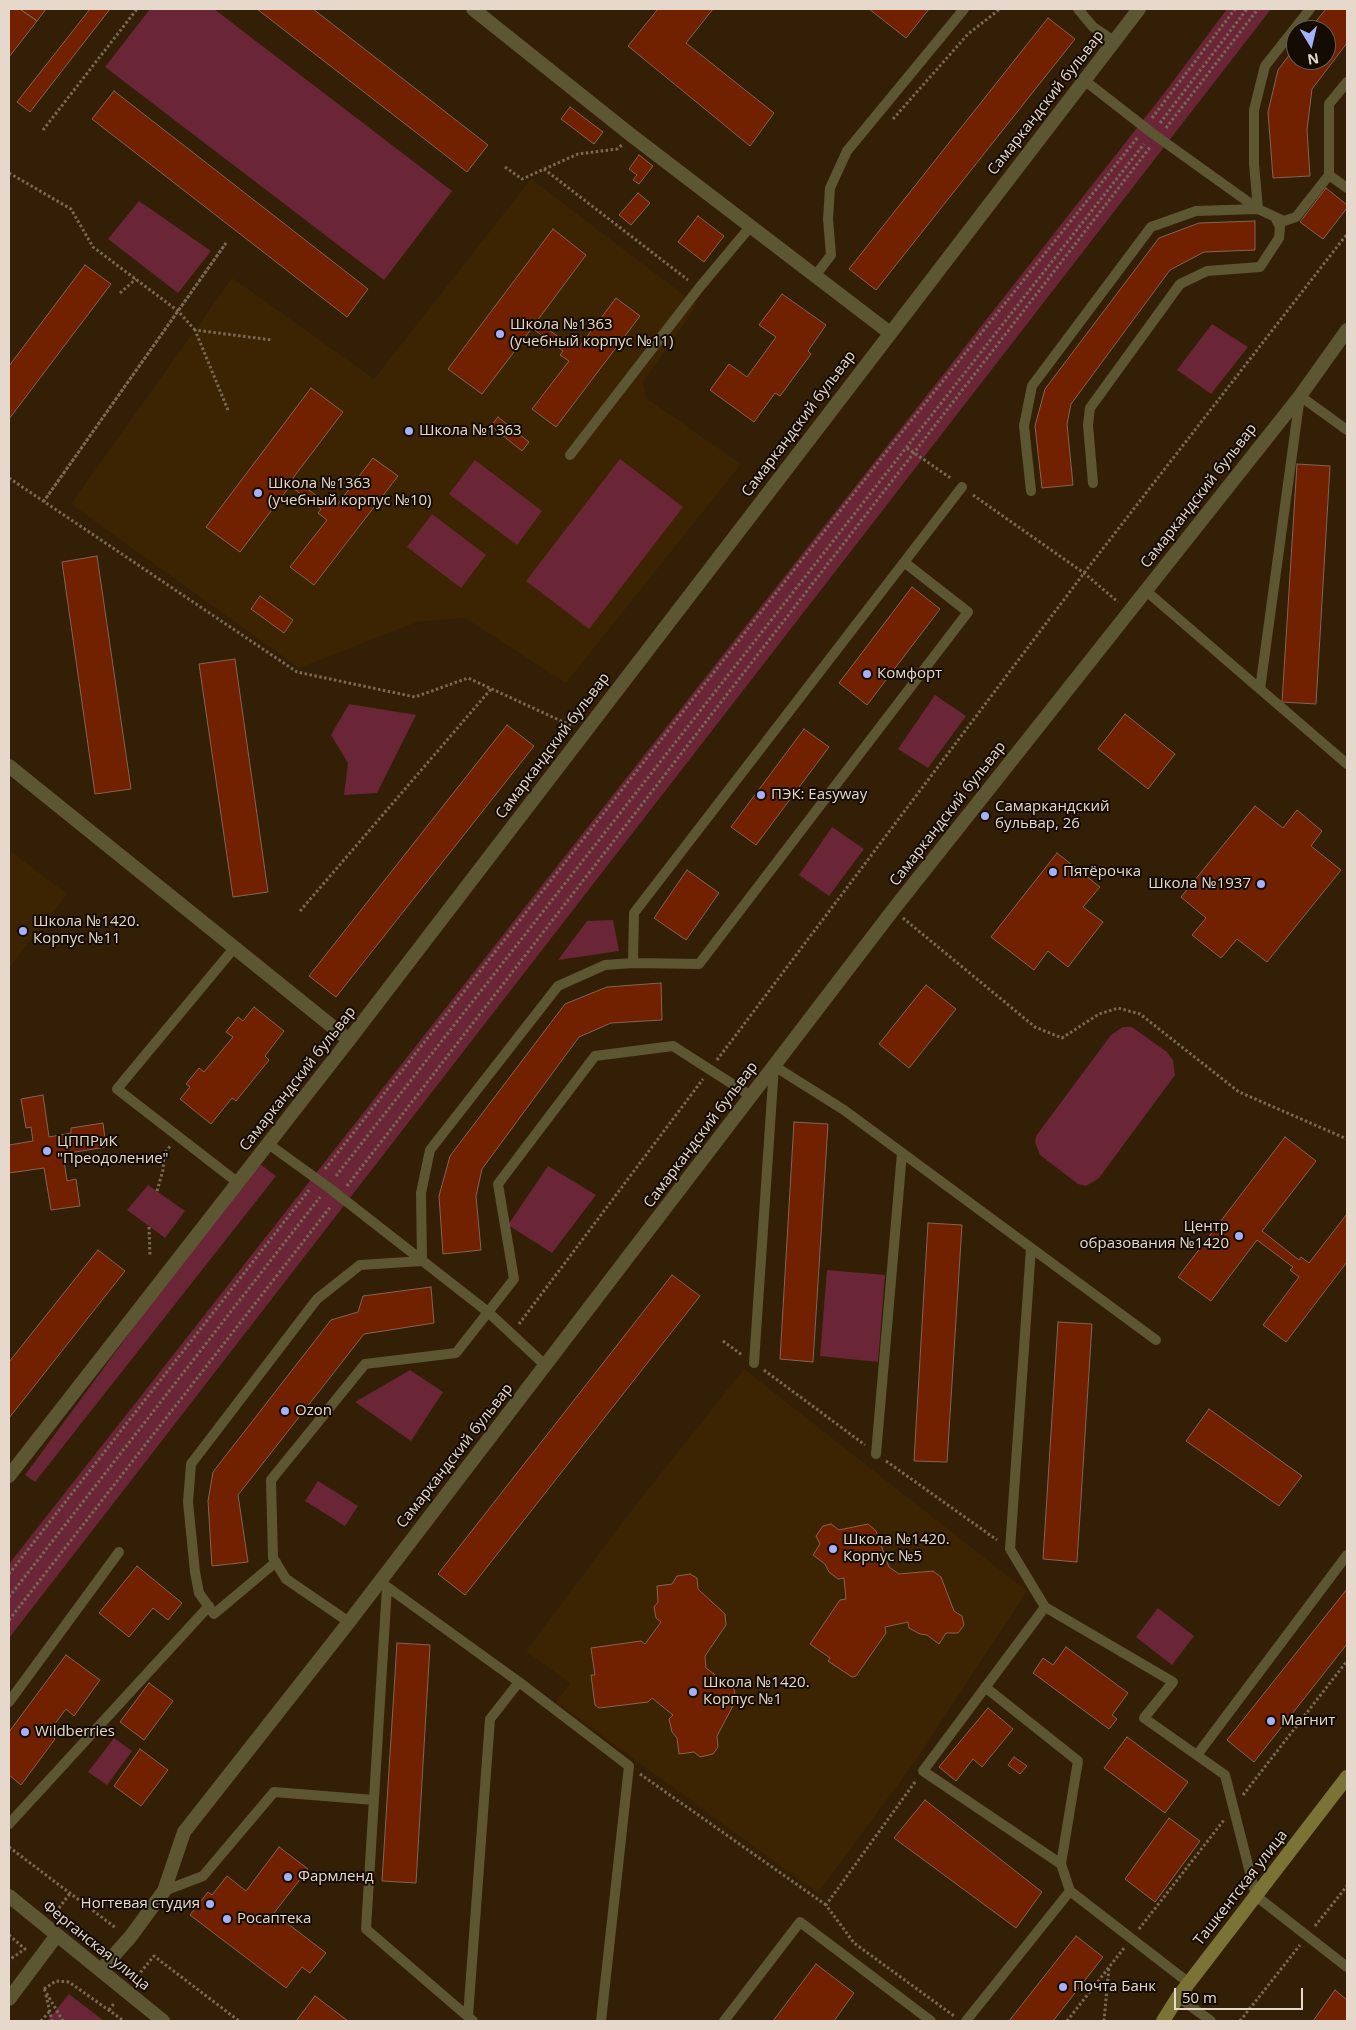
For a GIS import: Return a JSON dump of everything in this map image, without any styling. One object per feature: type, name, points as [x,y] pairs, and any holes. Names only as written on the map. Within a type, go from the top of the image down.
[{"type":"main road","name":"Ташкентская улица","points":[[1163,2021],[1178,1996],[1347,1777]]},
{"type":"street","points":[[473,9],[631,135],[890,333]]},
{"type":"street","name":"Самаркандский бульвар","points":[[9,1476],[350,1040],[1139,9]]},
{"type":"street","name":"Самаркандский бульвар","points":[[101,1970],[131,1936],[164,1892],[184,1832],[349,1622],[383,1584],[545,1365],[893,910],[1300,396],[1347,330]]},
{"type":"street","points":[[9,766],[350,1040]]},
{"type":"street","name":"Ферганская улица","points":[[9,1896],[163,2021]]},
{"type":"street","points":[[9,1999],[57,1935]]},
{"type":"lane","points":[[815,276],[831,255],[828,218],[830,188],[847,151],[964,9]]},
{"type":"lane","points":[[1078,9],[1093,27],[1114,42]]},
{"type":"lane","points":[[1258,209],[1254,164],[1254,110],[1265,66],[1310,9]]},
{"type":"lane","points":[[1084,80],[1152,133],[1258,209],[1276,219],[1284,221],[1296,217],[1330,175],[1329,104],[1347,82]]},
{"type":"lane","points":[[1330,175],[1347,188]]},
{"type":"lane","points":[[1031,492],[1024,426],[1032,386],[1151,227],[1196,212],[1258,209]]},
{"type":"lane","points":[[1093,483],[1088,425],[1090,408],[1180,284],[1207,271],[1260,267],[1279,238],[1280,227],[1276,219]]},
{"type":"lane","points":[[570,455],[699,288],[750,226]]},
{"type":"lane","points":[[1260,689],[1300,396],[1347,430]]},
{"type":"lane","points":[[633,963],[634,913],[962,487]]},
{"type":"lane","points":[[422,1261],[421,1194],[430,1150],[558,986],[605,965],[633,963],[699,964],[968,612],[904,562]]},
{"type":"lane","points":[[1145,590],[1347,764]]},
{"type":"lane","points":[[235,947],[117,1089],[238,1182]]},
{"type":"lane","points":[[349,1622],[286,1580],[276,1562],[274,1558],[271,1480],[365,1364],[456,1353],[514,1279],[498,1184],[595,1056],[673,1046],[751,1096]]},
{"type":"lane","points":[[754,1363],[774,1066],[844,1110],[1156,1340]]},
{"type":"lane","points":[[267,1144],[328,1187],[488,1312],[513,1332],[545,1365]]},
{"type":"lane","points":[[876,1454],[902,1153]]},
{"type":"lane","points":[[1031,1248],[1010,1549],[1044,1607],[1172,1682],[1144,1718],[1225,1775],[1232,1809],[1256,1896],[1347,1967]]},
{"type":"lane","points":[[276,1562],[214,1614],[199,1593],[195,1572],[188,1502],[191,1464],[317,1299],[360,1266],[422,1261]]},
{"type":"lane","points":[[9,1702],[119,1552]]},
{"type":"lane","points":[[1197,1755],[1347,1555]]},
{"type":"lane","points":[[383,1584],[519,1682],[629,1766],[601,2021]]},
{"type":"lane","points":[[383,1584],[374,1800],[366,1929],[471,2019]]},
{"type":"lane","points":[[9,1824],[209,1606]]},
{"type":"lane","points":[[1044,1607],[923,1771],[1061,1864]]},
{"type":"lane","points":[[471,2019],[490,1718],[519,1682]]},
{"type":"lane","points":[[985,1687],[1078,1760],[1061,1864],[1070,1891],[1189,1983]]},
{"type":"lane","points":[[164,1892],[203,1876],[274,1792],[374,1800]]},
{"type":"lane","points":[[966,2021],[1070,1891]]},
{"type":"lane","points":[[724,2021],[800,1922],[931,2021]]},
{"type":"lane","points":[[1178,1996],[1211,2021]]},
{"type":"path","points":[[43,130],[138,9]]},
{"type":"path","points":[[887,126],[968,34],[1000,9]]},
{"type":"path","points":[[9,1620],[914,453],[1152,133],[1235,9]]},
{"type":"path","points":[[9,1597],[1247,9]]},
{"type":"path","points":[[9,1574],[894,440],[1258,9]]},
{"type":"path","points":[[505,167],[522,179],[578,154],[618,149],[631,135]]},
{"type":"path","points":[[544,169],[650,253],[699,288]]},
{"type":"path","points":[[9,173],[72,210],[93,246],[178,311],[195,330],[228,410]]},
{"type":"path","points":[[513,1332],[1084,573],[1347,234]]},
{"type":"path","points":[[226,243],[192,292],[44,501],[183,303],[226,243]]},
{"type":"path","points":[[120,293],[136,279]]},
{"type":"path","points":[[195,330],[272,340]]},
{"type":"path","points":[[906,448],[1084,573],[1128,611]]},
{"type":"path","points":[[9,478],[297,672],[415,697],[468,678],[585,732]]},
{"type":"path","points":[[300,911],[491,689]]},
{"type":"path","points":[[893,910],[1035,1027],[1062,1038],[1105,1012],[1118,1008],[1140,1014],[1240,1092],[1347,1138]]},
{"type":"path","points":[[157,1191],[163,1170],[164,1154],[173,1142]]},
{"type":"path","points":[[149,1227],[150,1256]]},
{"type":"path","points":[[1067,2021],[1347,1661]]},
{"type":"path","points":[[629,1766],[826,1905],[854,1943],[962,2021]]},
{"type":"path","points":[[826,1905],[923,1771]]},
{"type":"path","points":[[9,1847],[71,1892],[116,1928]]},
{"type":"path","points":[[1240,2021],[1347,1886]]},
{"type":"path","points":[[56,1912],[71,1892]]},
{"type":"path","points":[[9,1935],[26,1949],[9,1960]]},
{"type":"path","points":[[154,1956],[240,2021]]},
{"type":"path","points":[[1104,2021],[1109,1967]]},
{"type":"path","points":[[44,1989],[56,1981],[69,1982],[119,2020],[124,2021]]},
{"type":"path","points":[[44,1989],[52,2021]]},
{"type":"path","points":[[44,1989],[63,2021]]},
{"type":"path","points":[[41,2021],[50,2011]]},
{"type":"shaded area","points":[[150,9],[214,9],[452,191],[384,280],[105,67]]},
{"type":"shaded area","points":[[1227,9],[1271,9],[9,1638],[9,1564],[1162,96]]},
{"type":"shaded area","name":"Школа №1363","points":[[531,179],[697,305],[643,382],[646,398],[741,464],[566,683],[465,618],[417,622],[299,668],[71,504],[232,278],[374,379]]},
{"type":"shaded area","points":[[139,201],[211,251],[178,293],[108,239]]},
{"type":"shaded area","points":[[1212,324],[1248,347],[1211,394],[1177,370]]},
{"type":"shaded area","points":[[620,459],[683,507],[589,629],[526,581]]},
{"type":"shaded area","points":[[475,460],[542,511],[517,545],[449,494]]},
{"type":"shaded area","points":[[432,514],[486,555],[461,588],[407,547]]},
{"type":"shaded area","points":[[935,695],[966,716],[928,768],[898,749]]},
{"type":"shaded area","points":[[349,704],[416,715],[377,793],[344,795],[348,763],[331,735]]},
{"type":"shaded area","points":[[832,827],[864,849],[829,896],[799,875]]},
{"type":"shaded area","name":"Школа №1420. Корпус №11","points":[[9,850],[67,894],[9,968]]},
{"type":"shaded area","points":[[613,920],[619,951],[558,960],[587,921]]},
{"type":"shaded area","points":[[1123,1027],[1132,1027],[1167,1052],[1173,1060],[1175,1075],[1099,1178],[1086,1186],[1078,1184],[1040,1155],[1035,1142],[1036,1136],[1111,1035]]},
{"type":"shaded area","points":[[256,1161],[276,1176],[35,1482],[25,1475]]},
{"type":"shaded area","points":[[548,1166],[596,1195],[552,1253],[508,1225]]},
{"type":"shaded area","points":[[148,1185],[185,1211],[165,1238],[127,1210]]},
{"type":"shaded area","points":[[827,1270],[885,1275],[878,1362],[820,1356]]},
{"type":"shaded area","points":[[744,1369],[1027,1591],[916,1760],[818,1893],[556,1702],[570,1683],[526,1651],[634,1507]]},
{"type":"shaded area","points":[[410,1370],[443,1392],[411,1441],[355,1402]]},
{"type":"shaded area","points":[[318,1481],[358,1506],[345,1526],[305,1501]]},
{"type":"shaded area","points":[[1158,1608],[1194,1636],[1172,1665],[1136,1637]]},
{"type":"shaded area","points":[[114,1738],[132,1751],[107,1785],[88,1772]]},
{"type":"shaded area","points":[[69,1994],[104,2021],[47,2021]]},
{"type":"building","points":[[9,9],[20,9],[37,21],[9,57]]},
{"type":"building","points":[[20,9],[46,9],[37,21]]},
{"type":"building","points":[[90,9],[110,9],[30,112],[17,102]]},
{"type":"building","points":[[257,9],[313,9],[488,145],[467,172]]},
{"type":"building","points":[[658,9],[713,9],[686,43],[774,113],[750,146],[628,46]]},
{"type":"building","points":[[869,9],[929,9],[906,38]]},
{"type":"building","points":[[1326,9],[1347,9],[1347,43],[1336,57],[1336,20],[1317,20]]},
{"type":"building","points":[[1048,18],[1075,39],[876,290],[849,269]]},
{"type":"building","points":[[1286,59],[1286,70],[1326,70],[1312,89],[1307,130],[1310,176],[1273,178],[1268,112],[1278,70]]},
{"type":"building","points":[[114,91],[368,289],[347,317],[92,119]]},
{"type":"building","points":[[570,107],[603,132],[594,144],[561,119]]},
{"type":"building","points":[[639,155],[653,166],[639,184],[633,180],[637,175],[629,169]]},
{"type":"building","points":[[1326,188],[1347,205],[1347,208],[1323,239],[1300,222]]},
{"type":"building","points":[[638,193],[650,203],[631,225],[619,215]]},
{"type":"building","points":[[698,216],[724,236],[704,262],[678,242]]},
{"type":"building","points":[[1255,221],[1255,250],[1204,252],[1170,270],[1071,404],[1067,424],[1073,485],[1042,488],[1035,426],[1045,389],[1159,238],[1199,223]]},
{"type":"building","name":"Школа №1363 (учебный корпус №11)","points":[[553,229],[586,255],[537,321],[568,344],[571,341],[579,347],[616,298],[640,316],[556,427],[532,409],[569,361],[560,355],[563,351],[532,328],[482,394],[448,369]]},
{"type":"building","points":[[85,265],[111,284],[9,419],[9,366]]},
{"type":"building","points":[[782,294],[826,325],[808,351],[811,354],[780,396],[775,393],[754,422],[710,390],[729,364],[747,377],[776,337],[759,325]]},
{"type":"building","name":"Школа №1363 (учебный корпус №10)","points":[[311,388],[343,412],[293,478],[326,503],[329,499],[337,505],[373,458],[398,476],[314,585],[290,567],[327,520],[318,513],[321,509],[290,486],[240,552],[206,527]]},
{"type":"building","points":[[498,417],[529,442],[522,451],[491,426]]},
{"type":"building","points":[[1297,464],[1330,466],[1316,704],[1282,702]]},
{"type":"building","points":[[97,556],[131,789],[95,794],[62,562]]},
{"type":"building","points":[[912,587],[940,609],[867,705],[839,683]]},
{"type":"building","points":[[260,596],[293,620],[284,633],[251,609]]},
{"type":"building","points":[[235,659],[268,892],[233,897],[199,664]]},
{"type":"building","points":[[1125,714],[1175,754],[1148,789],[1098,749]]},
{"type":"building","points":[[507,725],[534,746],[336,997],[309,976]]},
{"type":"building","points":[[804,729],[829,747],[756,845],[731,827]]},
{"type":"building","name":"Школа №1937","points":[[1255,806],[1283,828],[1297,810],[1322,831],[1311,846],[1341,870],[1267,962],[1237,939],[1221,958],[1192,935],[1206,918],[1181,897]]},
{"type":"building","points":[[1057,853],[1100,887],[1083,907],[1103,922],[1068,967],[1048,951],[1034,970],[991,937]]},
{"type":"building","points":[[687,870],[719,893],[686,940],[654,918]]},
{"type":"building","points":[[661,983],[662,1020],[611,1023],[579,1037],[482,1169],[476,1196],[481,1250],[443,1254],[439,1196],[450,1156],[565,1004],[607,987]]},
{"type":"building","points":[[926,985],[956,1009],[909,1068],[879,1044]]},
{"type":"building","points":[[254,1007],[284,1031],[265,1056],[269,1060],[236,1101],[232,1098],[211,1124],[180,1099],[190,1087],[186,1084],[199,1068],[204,1072],[233,1037],[226,1032],[238,1017],[243,1021]]},
{"type":"building","name":"ЦППРиК \"Преодоление\"","points":[[43,1095],[49,1137],[71,1133],[71,1128],[103,1123],[106,1147],[63,1154],[67,1181],[76,1179],[80,1206],[51,1210],[44,1168],[9,1173],[9,1145],[33,1141],[31,1127],[26,1128],[21,1099]]},
{"type":"building","points":[[794,1122],[828,1124],[813,1362],[780,1359]]},
{"type":"building","name":"Центр образования №1420","points":[[1285,1137],[1316,1161],[1262,1231],[1299,1260],[1301,1257],[1309,1263],[1347,1214],[1347,1262],[1286,1342],[1263,1325],[1299,1277],[1290,1270],[1293,1267],[1257,1240],[1211,1301],[1178,1277]]},
{"type":"building","points":[[928,1223],[962,1225],[947,1462],[914,1461]]},
{"type":"building","points":[[98,1250],[125,1271],[9,1418],[9,1362]]},
{"type":"building","points":[[672,1275],[700,1296],[465,1595],[438,1574]]},
{"type":"building","points":[[431,1287],[434,1323],[364,1334],[238,1495],[248,1562],[212,1566],[208,1501],[213,1472],[331,1320],[358,1312],[363,1296]]},
{"type":"building","points":[[1058,1322],[1092,1324],[1077,1562],[1043,1559]]},
{"type":"building","points":[[1209,1409],[1302,1476],[1279,1506],[1186,1441]]},
{"type":"building","points":[[831,1524],[839,1530],[868,1524],[876,1531],[889,1567],[899,1574],[933,1571],[941,1577],[954,1611],[962,1616],[964,1625],[958,1633],[946,1633],[939,1644],[927,1635],[920,1634],[909,1628],[908,1622],[885,1627],[886,1633],[856,1676],[852,1677],[828,1661],[830,1658],[810,1644],[840,1600],[846,1599],[844,1578],[838,1579],[829,1572],[825,1564],[813,1555],[820,1544],[816,1536],[823,1526]]},
{"type":"building","points":[[137,1566],[182,1603],[168,1620],[153,1608],[129,1637],[99,1613]]},
{"type":"building","points":[[690,1574],[697,1578],[698,1589],[725,1614],[726,1625],[705,1656],[706,1668],[734,1689],[736,1700],[717,1736],[718,1747],[713,1754],[700,1757],[694,1752],[679,1754],[677,1738],[672,1732],[669,1719],[673,1715],[652,1698],[648,1702],[599,1708],[595,1705],[591,1675],[595,1675],[591,1648],[641,1641],[645,1644],[661,1622],[656,1618],[654,1607],[658,1602],[657,1586],[672,1584],[677,1576]]},
{"type":"building","points":[[1347,1589],[1347,1644],[1254,1762],[1227,1740]]},
{"type":"building","points":[[397,1643],[430,1645],[416,1883],[382,1881]]},
{"type":"building","points":[[1066,1647],[1128,1693],[1112,1715],[1117,1719],[1109,1729],[1033,1673],[1043,1658],[1053,1665]]},
{"type":"building","points":[[66,1655],[100,1680],[74,1716],[66,1709],[48,1733],[55,1739],[21,1785],[9,1775],[9,1732]]},
{"type":"building","points":[[149,1683],[173,1701],[144,1740],[120,1722]]},
{"type":"building","points":[[988,1708],[1013,1729],[982,1767],[973,1759],[956,1781],[939,1767]]},
{"type":"building","points":[[1127,1737],[1188,1782],[1165,1813],[1104,1768]]},
{"type":"building","points":[[140,1749],[168,1770],[141,1806],[114,1786]]},
{"type":"building","points":[[1014,1757],[1027,1766],[1020,1774],[1008,1765]]},
{"type":"building","points":[[925,1800],[1042,1892],[1016,1928],[894,1838]]},
{"type":"building","points":[[1169,1818],[1200,1841],[1155,1902],[1125,1879]]},
{"type":"building","points":[[279,1847],[308,1869],[274,1913],[326,1953],[310,1973],[302,1967],[286,1988],[190,1915],[208,1892],[212,1895],[227,1876],[246,1891]]},
{"type":"building","points":[[1076,1936],[1103,1957],[1053,2021],[1009,2021]]},
{"type":"building","points":[[816,1964],[854,1993],[834,2021],[773,2021]]},
{"type":"building","points":[[1335,1990],[1347,2000],[1347,2021],[1313,2021]]},
{"type":"building","points":[[315,1996],[348,2021],[296,2021]]},
{"type":"place","name":"Школа №1363 (учебный корпус №11)","points":[[500,334]]},
{"type":"place","name":"Школа №1363","points":[[409,431]]},
{"type":"place","name":"Школа №1363 (учебный корпус №10)","points":[[258,493]]},
{"type":"place","name":"Комфорт","points":[[867,674]]},
{"type":"place","name":"ПЭК: Easyway","points":[[761,795]]},
{"type":"place","name":"Самаркандский бульвар, 26","points":[[985,816]]},
{"type":"place","name":"Пятёрочка","points":[[1053,872]]},
{"type":"place","name":"Школа №1937","points":[[1261,884]]},
{"type":"place","name":"Школа №1420. Корпус №11","points":[[23,931]]},
{"type":"place","name":"ЦППРиК \"Преодоление\"","points":[[47,1151]]},
{"type":"place","name":"Центр образования №1420","points":[[1239,1236]]},
{"type":"place","name":"Ozon","points":[[285,1411]]},
{"type":"place","name":"Школа №1420. Корпус №5","points":[[833,1549]]},
{"type":"place","name":"Школа №1420. Корпус №1","points":[[693,1692]]},
{"type":"place","name":"Магнит","points":[[1271,1721]]},
{"type":"place","name":"Wildberries","points":[[25,1732]]},
{"type":"place","name":"Фармленд","points":[[288,1877]]},
{"type":"place","name":"Ногтевая студия","points":[[210,1904]]},
{"type":"place","name":"Росаптека","points":[[227,1919]]},
{"type":"place","name":"Почта Банк","points":[[1063,1987]]}]
